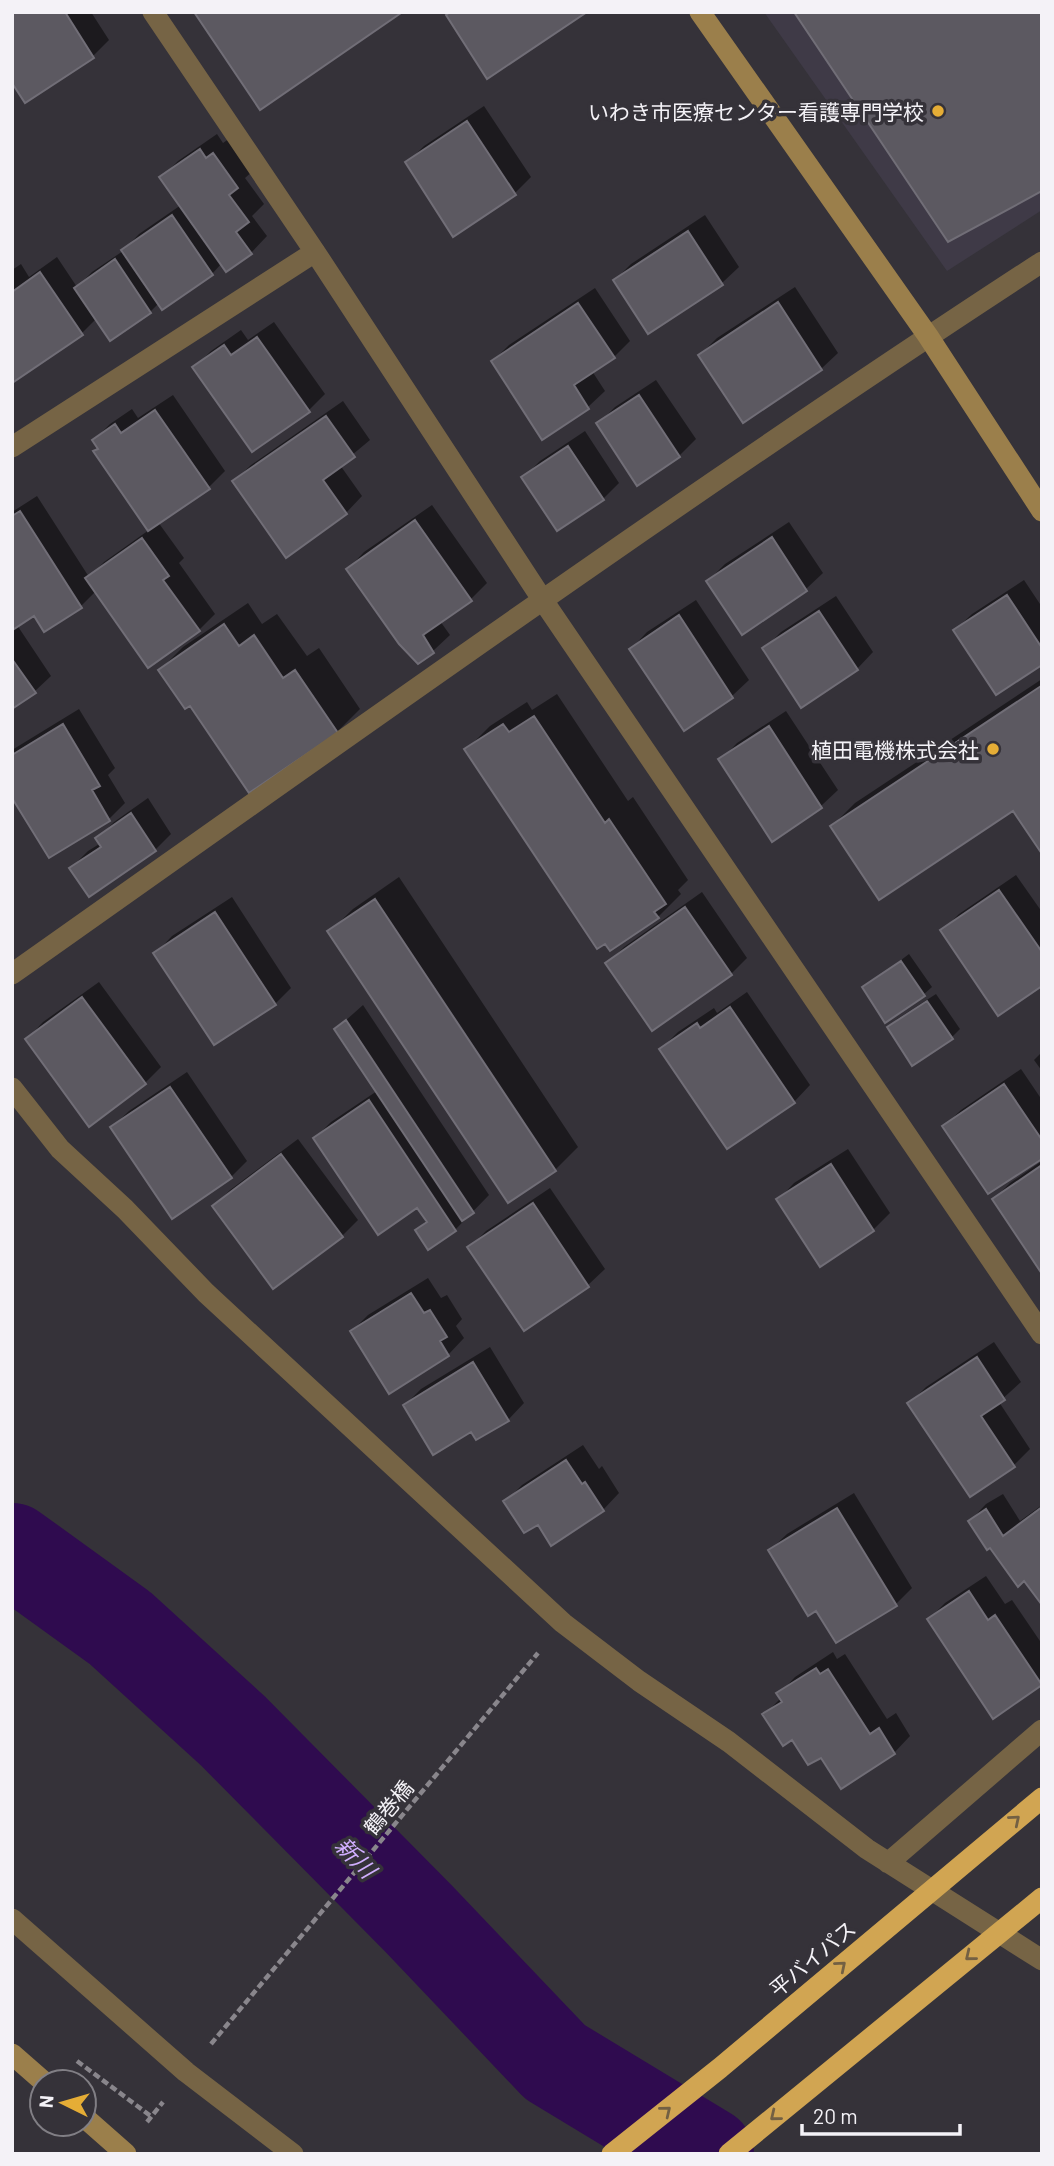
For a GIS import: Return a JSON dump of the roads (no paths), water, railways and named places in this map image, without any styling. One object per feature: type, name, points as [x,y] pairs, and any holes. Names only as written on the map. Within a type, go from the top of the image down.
[{"type":"highway","name":"平バイパス","points":[[612,2154],[731,2059],[1042,1798]]},
{"type":"highway","points":[[729,2154],[1042,1898]]},
{"type":"street","points":[[153,12],[542,599],[1042,1334]]},
{"type":"street","points":[[700,12],[928,336],[1042,511]]},
{"type":"street","points":[[12,447],[315,253]]},
{"type":"street","points":[[12,974],[542,599],[928,336],[1042,262]]},
{"type":"street","points":[[12,1088],[60,1149],[125,1209],[206,1293],[564,1623],[639,1681],[729,1742],[888,1863],[1033,1954],[1042,1935]]},
{"type":"street","points":[[888,1863],[1042,1730]]},
{"type":"street","points":[[12,1919],[186,2072],[293,2154]]},
{"type":"street","points":[[12,2054],[28,2068]]},
{"type":"street","points":[[98,2129],[126,2154]]},
{"type":"waterway","name":"新川","points":[[12,1550],[120,1628],[233,1731],[418,1918],[555,2062],[707,2154]]},
{"type":"place","name":"いわき市医療センター看護専門学校","points":[[938,111]]},
{"type":"place","name":"植田電機株式会社","points":[[993,749]]}]
